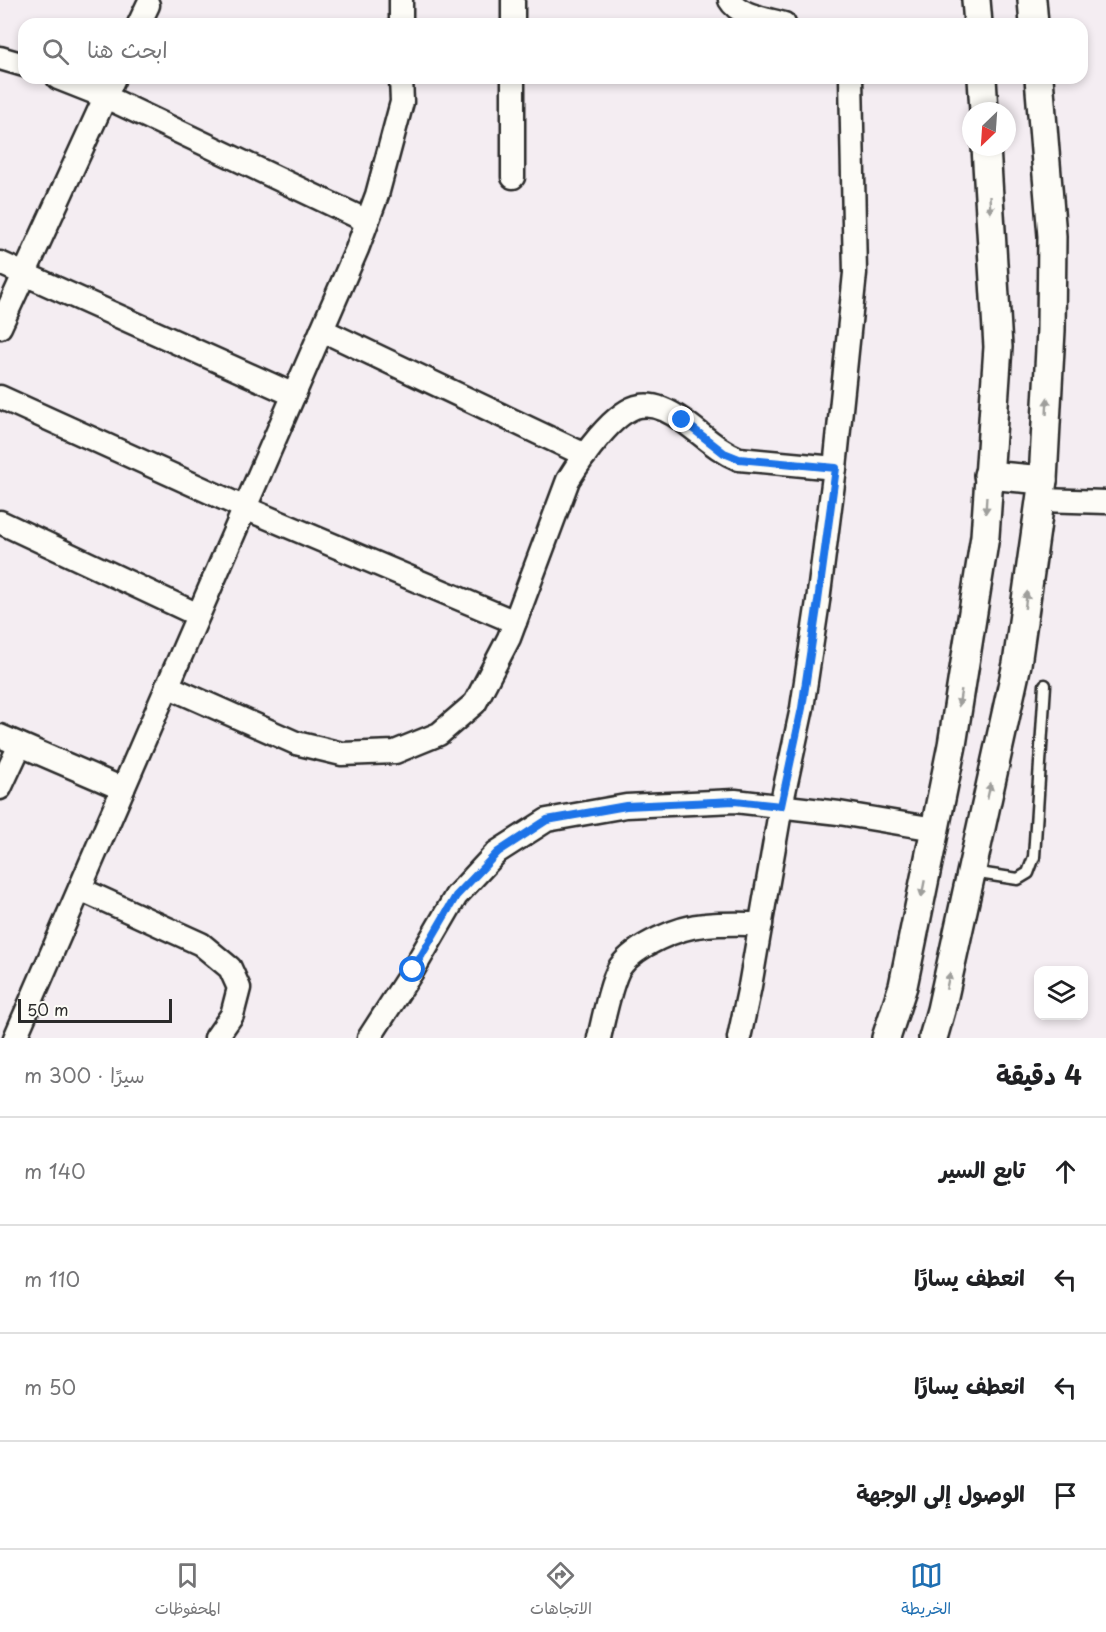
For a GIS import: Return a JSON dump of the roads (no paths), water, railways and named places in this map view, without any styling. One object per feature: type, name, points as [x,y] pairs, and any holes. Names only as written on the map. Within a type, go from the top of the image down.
[{"type":"street","points":[[401,0],[401,18]]},
{"type":"street","points":[[513,0],[513,18]]},
{"type":"street","points":[[730,0],[733,6],[764,18]]},
{"type":"street","points":[[976,0],[978,18]]},
{"type":"street","points":[[1032,0],[1034,18]]},
{"type":"street","points":[[0,58],[18,63]]},
{"type":"street","points":[[93,84],[110,87],[367,221]]},
{"type":"street","points":[[15,1038],[294,395],[367,221],[377,195],[402,102],[401,84]]},
{"type":"street","points":[[513,84],[513,177]]},
{"type":"street","points":[[739,1038],[781,806],[802,708],[836,468],[855,273],[851,84]]},
{"type":"street","points":[[982,84],[983,102]]},
{"type":"street","points":[[933,1038],[1017,664],[1042,490],[1051,330],[1052,236],[1039,84]]},
{"type":"street","points":[[0,327],[110,87]]},
{"type":"street","points":[[886,1038],[903,986],[952,745],[985,536],[998,347],[987,156]]},
{"type":"street","points":[[0,263],[294,395]]},
{"type":"street","points":[[322,330],[585,455]]},
{"type":"street","points":[[0,397],[245,508],[515,622]]},
{"type":"street","points":[[167,686],[296,743],[342,754],[395,752],[439,734],[475,703],[509,638],[568,480],[608,426],[629,410],[639,406],[652,406],[664,410],[682,420],[724,453],[739,459],[836,468]]},
{"type":"street","points":[[988,475],[1042,490],[1106,502]]},
{"type":"street","points":[[0,522],[198,615]]},
{"type":"street","points":[[0,788],[10,740],[123,789]]},
{"type":"street","points":[[369,1038],[413,970],[456,896],[498,852],[547,820],[626,806],[735,801],[839,813],[935,829]]},
{"type":"street","points":[[80,889],[201,944],[230,968],[239,988],[232,1015],[216,1038]]},
{"type":"street","points":[[599,1038],[607,1004],[620,968],[642,948],[667,935],[704,925],[761,924]]},
{"type":"lane","points":[[971,872],[1018,879],[1028,873],[1034,857],[1045,686]]}]
